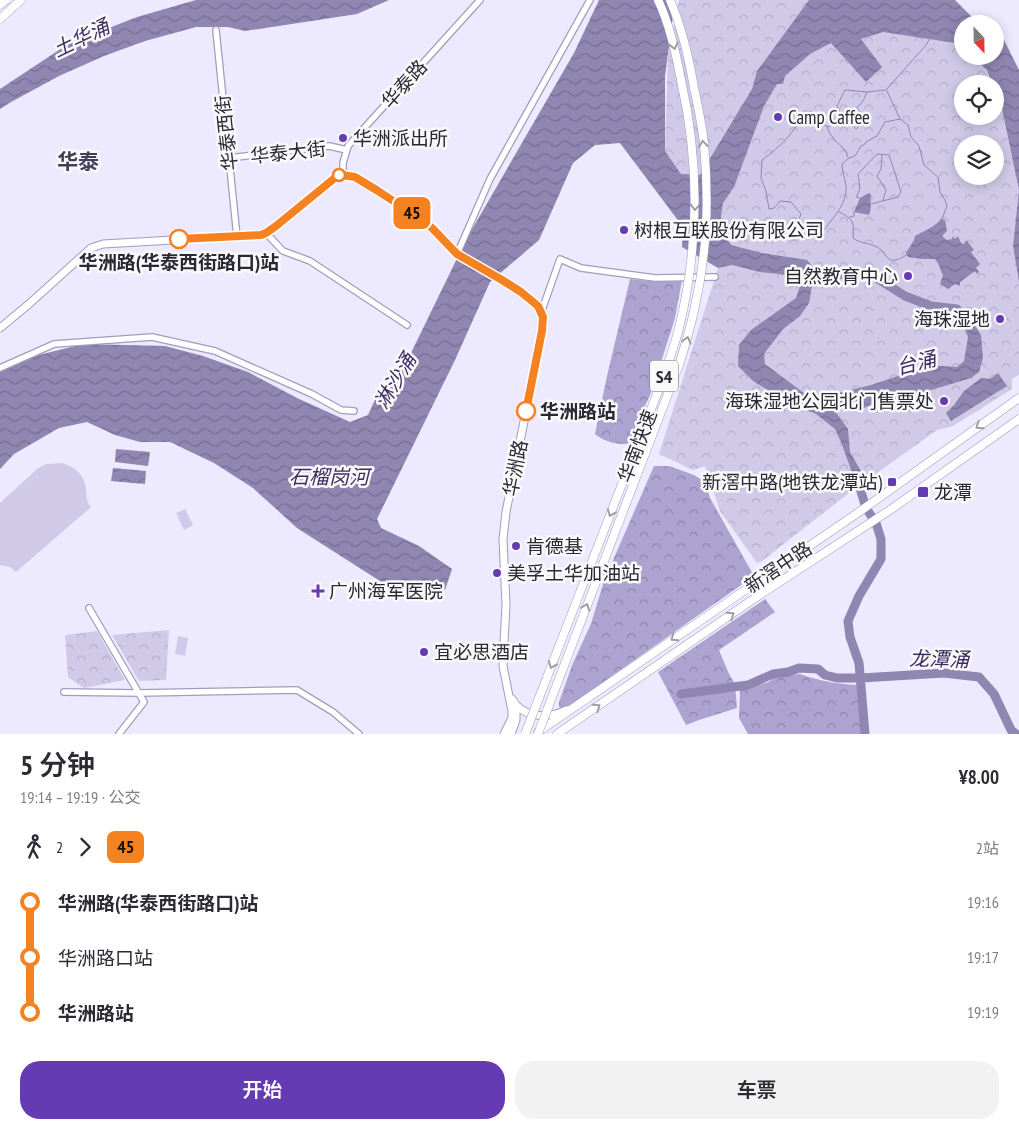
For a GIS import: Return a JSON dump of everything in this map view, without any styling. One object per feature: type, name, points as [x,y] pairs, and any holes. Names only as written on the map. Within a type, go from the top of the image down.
[{"type":"highway","points":[[0,5],[6,0]]},
{"type":"highway","name":"华南快速","points":[[526,734],[656,400],[680,325],[687,288],[695,205],[692,141],[676,53],[669,27],[658,0]]},
{"type":"highway","name":"华南快速","points":[[536,734],[680,365],[700,284],[706,202],[704,144],[688,56],[670,0]]},
{"type":"highway","points":[[0,19],[19,1]]},
{"type":"highway","name":"新滘中路","points":[[536,734],[859,512],[1019,398]]},
{"type":"highway","name":"新滘中路","points":[[557,734],[755,598],[890,510],[1019,419]]},
{"type":"main road","points":[[0,328],[41,294],[91,248],[103,244],[254,236],[266,233],[336,177],[342,175],[358,178],[422,220],[457,254],[502,280],[532,301],[538,306],[541,313]]},
{"type":"main road","name":"华洲路","points":[[509,694],[503,666],[506,605],[503,539],[506,512],[542,331],[543,317],[541,313]]},
{"type":"main road","points":[[509,694],[519,708],[540,716],[550,716],[564,712],[579,703]]},
{"type":"main road","points":[[504,734],[512,718],[512,704],[509,694]]},
{"type":"main road","points":[[509,694],[516,711],[516,720],[511,734]]},
{"type":"street","name":"华泰路","points":[[342,175],[348,146],[480,0]]},
{"type":"street","points":[[457,254],[490,180],[590,0]]},
{"type":"street","name":"华泰西街","points":[[216,30],[237,237]]},
{"type":"street","name":"华泰大街","points":[[228,158],[329,146],[347,150]]},
{"type":"street","points":[[266,233],[283,251],[310,261],[407,325]]},
{"type":"street","points":[[541,313],[560,259],[581,268],[655,278],[715,277]]},
{"type":"street","points":[[0,368],[54,344],[152,337],[215,351],[312,394],[341,410],[354,411]]},
{"type":"street","points":[[89,608],[144,702],[120,734]]},
{"type":"street","points":[[64,692],[139,693],[297,690],[333,712],[359,734]]},
{"type":"green space","points":[[679,0],[949,0],[954,36],[954,65],[981,65],[987,70],[989,75],[954,75],[954,125],[1004,125],[1004,118],[1019,190],[1013,246],[1019,282],[1019,374],[1012,379],[1012,389],[953,426],[937,430],[845,496],[757,563],[720,511],[705,466],[693,470],[659,454],[718,268],[720,241],[681,174],[665,152],[668,53]]},
{"type":"green space","points":[[630,279],[649,281],[682,280],[675,318],[650,395],[631,443],[617,444],[595,434]]},
{"type":"green space","points":[[62,463],[71,466],[83,478],[87,500],[91,507],[16,572],[10,567],[0,565],[0,503],[37,469],[46,464]]},
{"type":"green space","points":[[654,466],[669,466],[694,475],[705,482],[710,498],[754,576],[572,704],[562,708],[559,707],[559,702],[573,663],[591,624],[604,581]]},
{"type":"green space","points":[[185,509],[193,525],[184,530],[176,513]]},
{"type":"green space","points":[[765,599],[775,612],[719,650],[735,684],[737,708],[686,725],[658,672]]},
{"type":"green space","points":[[169,630],[166,680],[139,681],[112,635]]},
{"type":"green space","points":[[97,631],[125,680],[84,688],[68,677],[65,635]]},
{"type":"green space","points":[[178,636],[188,638],[185,656],[175,654]]},
{"type":"green space","points":[[800,674],[828,682],[857,685],[861,734],[748,734],[739,718],[740,690],[769,682],[776,676]]},
{"type":"water","points":[[196,0],[389,0],[357,14],[245,31],[228,27],[196,27],[145,41],[104,56],[59,76],[0,109],[0,89],[68,44],[137,17]]},
{"type":"water","name":"石榴岗河","points":[[599,0],[675,0],[665,76],[665,151],[681,174],[700,175],[752,89],[757,71],[809,0],[955,0],[970,15],[954,15],[954,43],[883,32],[861,39],[882,67],[866,82],[831,43],[810,54],[785,76],[783,84],[777,84],[764,106],[734,187],[723,203],[719,229],[731,245],[762,253],[807,260],[815,269],[809,303],[800,316],[783,329],[764,354],[765,364],[812,399],[824,402],[839,393],[871,385],[928,365],[957,367],[964,361],[968,337],[960,313],[968,315],[981,335],[983,358],[979,372],[971,378],[921,393],[886,398],[855,412],[847,400],[835,411],[848,429],[850,452],[866,480],[857,486],[835,429],[816,414],[779,397],[753,381],[738,366],[739,345],[751,330],[796,298],[801,283],[799,276],[760,272],[732,265],[718,268],[682,247],[683,227],[620,143],[595,145],[573,163],[539,240],[490,282],[455,360],[377,519],[381,528],[419,546],[452,569],[445,590],[434,589],[427,595],[383,583],[297,528],[253,488],[214,463],[170,442],[140,442],[115,435],[87,422],[59,428],[14,454],[0,469],[0,372],[27,358],[83,344],[165,346],[203,356],[248,372],[297,398],[350,422],[368,415],[380,389],[410,355],[467,238],[574,53]]},
{"type":"water","points":[[1004,40],[1019,70],[1019,190],[1004,118],[1004,75],[989,75],[987,70],[981,65],[1004,65]]},
{"type":"water","points":[[1019,190],[1019,282],[1013,246]]},
{"type":"water","points":[[869,193],[871,195],[871,207],[869,215],[854,212],[860,198]]},
{"type":"water","points":[[941,219],[945,220],[947,231],[943,237],[947,240],[952,239],[953,236],[955,239],[958,236],[961,243],[964,244],[967,241],[974,250],[971,252],[980,264],[976,268],[979,272],[977,274],[975,271],[960,282],[960,286],[955,284],[948,289],[940,284],[943,275],[935,259],[908,257],[906,253],[915,236],[933,227]]},
{"type":"water","points":[[998,373],[1007,386],[951,421],[946,413],[964,391],[981,378],[990,379]]},
{"type":"water","points":[[116,449],[150,452],[148,466],[115,462]]},
{"type":"water","points":[[113,468],[146,471],[145,484],[111,481]]},
{"type":"waterway","points":[[900,119],[885,122],[877,136],[866,142],[855,156],[842,164],[846,189],[845,197],[838,212],[824,230],[796,227],[801,214],[791,202],[780,201],[774,208],[769,209],[766,191],[761,178],[762,160],[787,138],[804,111],[812,112],[822,124],[829,127],[837,119],[851,114],[863,101],[867,92],[886,90],[930,38]]},
{"type":"waterway","points":[[842,116],[837,106],[845,90],[867,92]]},
{"type":"waterway","points":[[887,91],[900,119],[908,125],[911,137],[919,146],[924,165],[938,177],[940,192],[947,206],[942,219]]},
{"type":"waterway","points":[[846,117],[856,129],[866,120],[857,108]]},
{"type":"waterway","points":[[827,127],[831,136],[844,149],[848,157]]},
{"type":"waterway","points":[[860,198],[856,197],[860,188],[858,174],[877,154],[889,155],[901,192],[898,197],[871,204]]},
{"type":"waterway","points":[[882,155],[881,169],[877,176],[886,190],[883,200]]},
{"type":"waterway","points":[[839,212],[848,217],[852,222],[853,238],[855,240],[875,246],[891,260],[908,254]]},
{"type":"waterway","points":[[850,217],[854,216],[854,212]]},
{"type":"waterway","name":"台涌","points":[[803,270],[833,275],[867,272],[905,296],[931,306],[957,309],[966,322]]},
{"type":"waterway","name":"台涌","points":[[856,475],[866,508],[876,523],[881,539],[881,559],[859,596],[848,621],[850,637],[859,663],[865,734]]},
{"type":"waterway","name":"台涌","points":[[681,694],[748,685],[773,674],[799,668],[818,669],[825,675],[837,678],[944,673],[979,677],[994,694],[1011,730],[1016,734]]},
{"type":"bus line","name":"45","points":[[179,239],[261,235],[276,226],[336,177],[348,175],[358,178],[422,220],[457,254],[521,292],[538,306],[543,317],[542,331],[526,411]]},
{"type":"place","name":"Camp Caffee","points":[[778,117]]},
{"type":"place","name":"华洲派出所","points":[[343,138]]},
{"type":"place","name":"树根互联股份有限公司","points":[[624,230]]},
{"type":"place","name":"华洲路(华泰西街路口)站","points":[[179,239]]},
{"type":"place","name":"自然教育中心","points":[[908,276]]},
{"type":"place","name":"海珠湿地","points":[[1000,319]]},
{"type":"place","name":"海珠湿地公园北门售票处","points":[[944,401]]},
{"type":"place","name":"华洲路站","points":[[526,411]]},
{"type":"place","name":"新滘中路(地铁龙潭站)","points":[[892,482]]},
{"type":"place","name":"龙潭","points":[[923,492]]},
{"type":"place","name":"肯德基","points":[[516,546]]},
{"type":"place","name":"美孚土华加油站","points":[[497,573]]},
{"type":"place","name":"广州海军医院","points":[[318,591]]},
{"type":"place","name":"宜必思酒店","points":[[424,652]]},
{"type":"district","name":"华泰","points":[[78,161]]},
{"type":"water label","name":"土华涌","points":[[81,38]]},
{"type":"water label","name":"淋沙涌","points":[[395,381]]},
{"type":"water label","name":"龙潭涌","points":[[939,659]]}]
